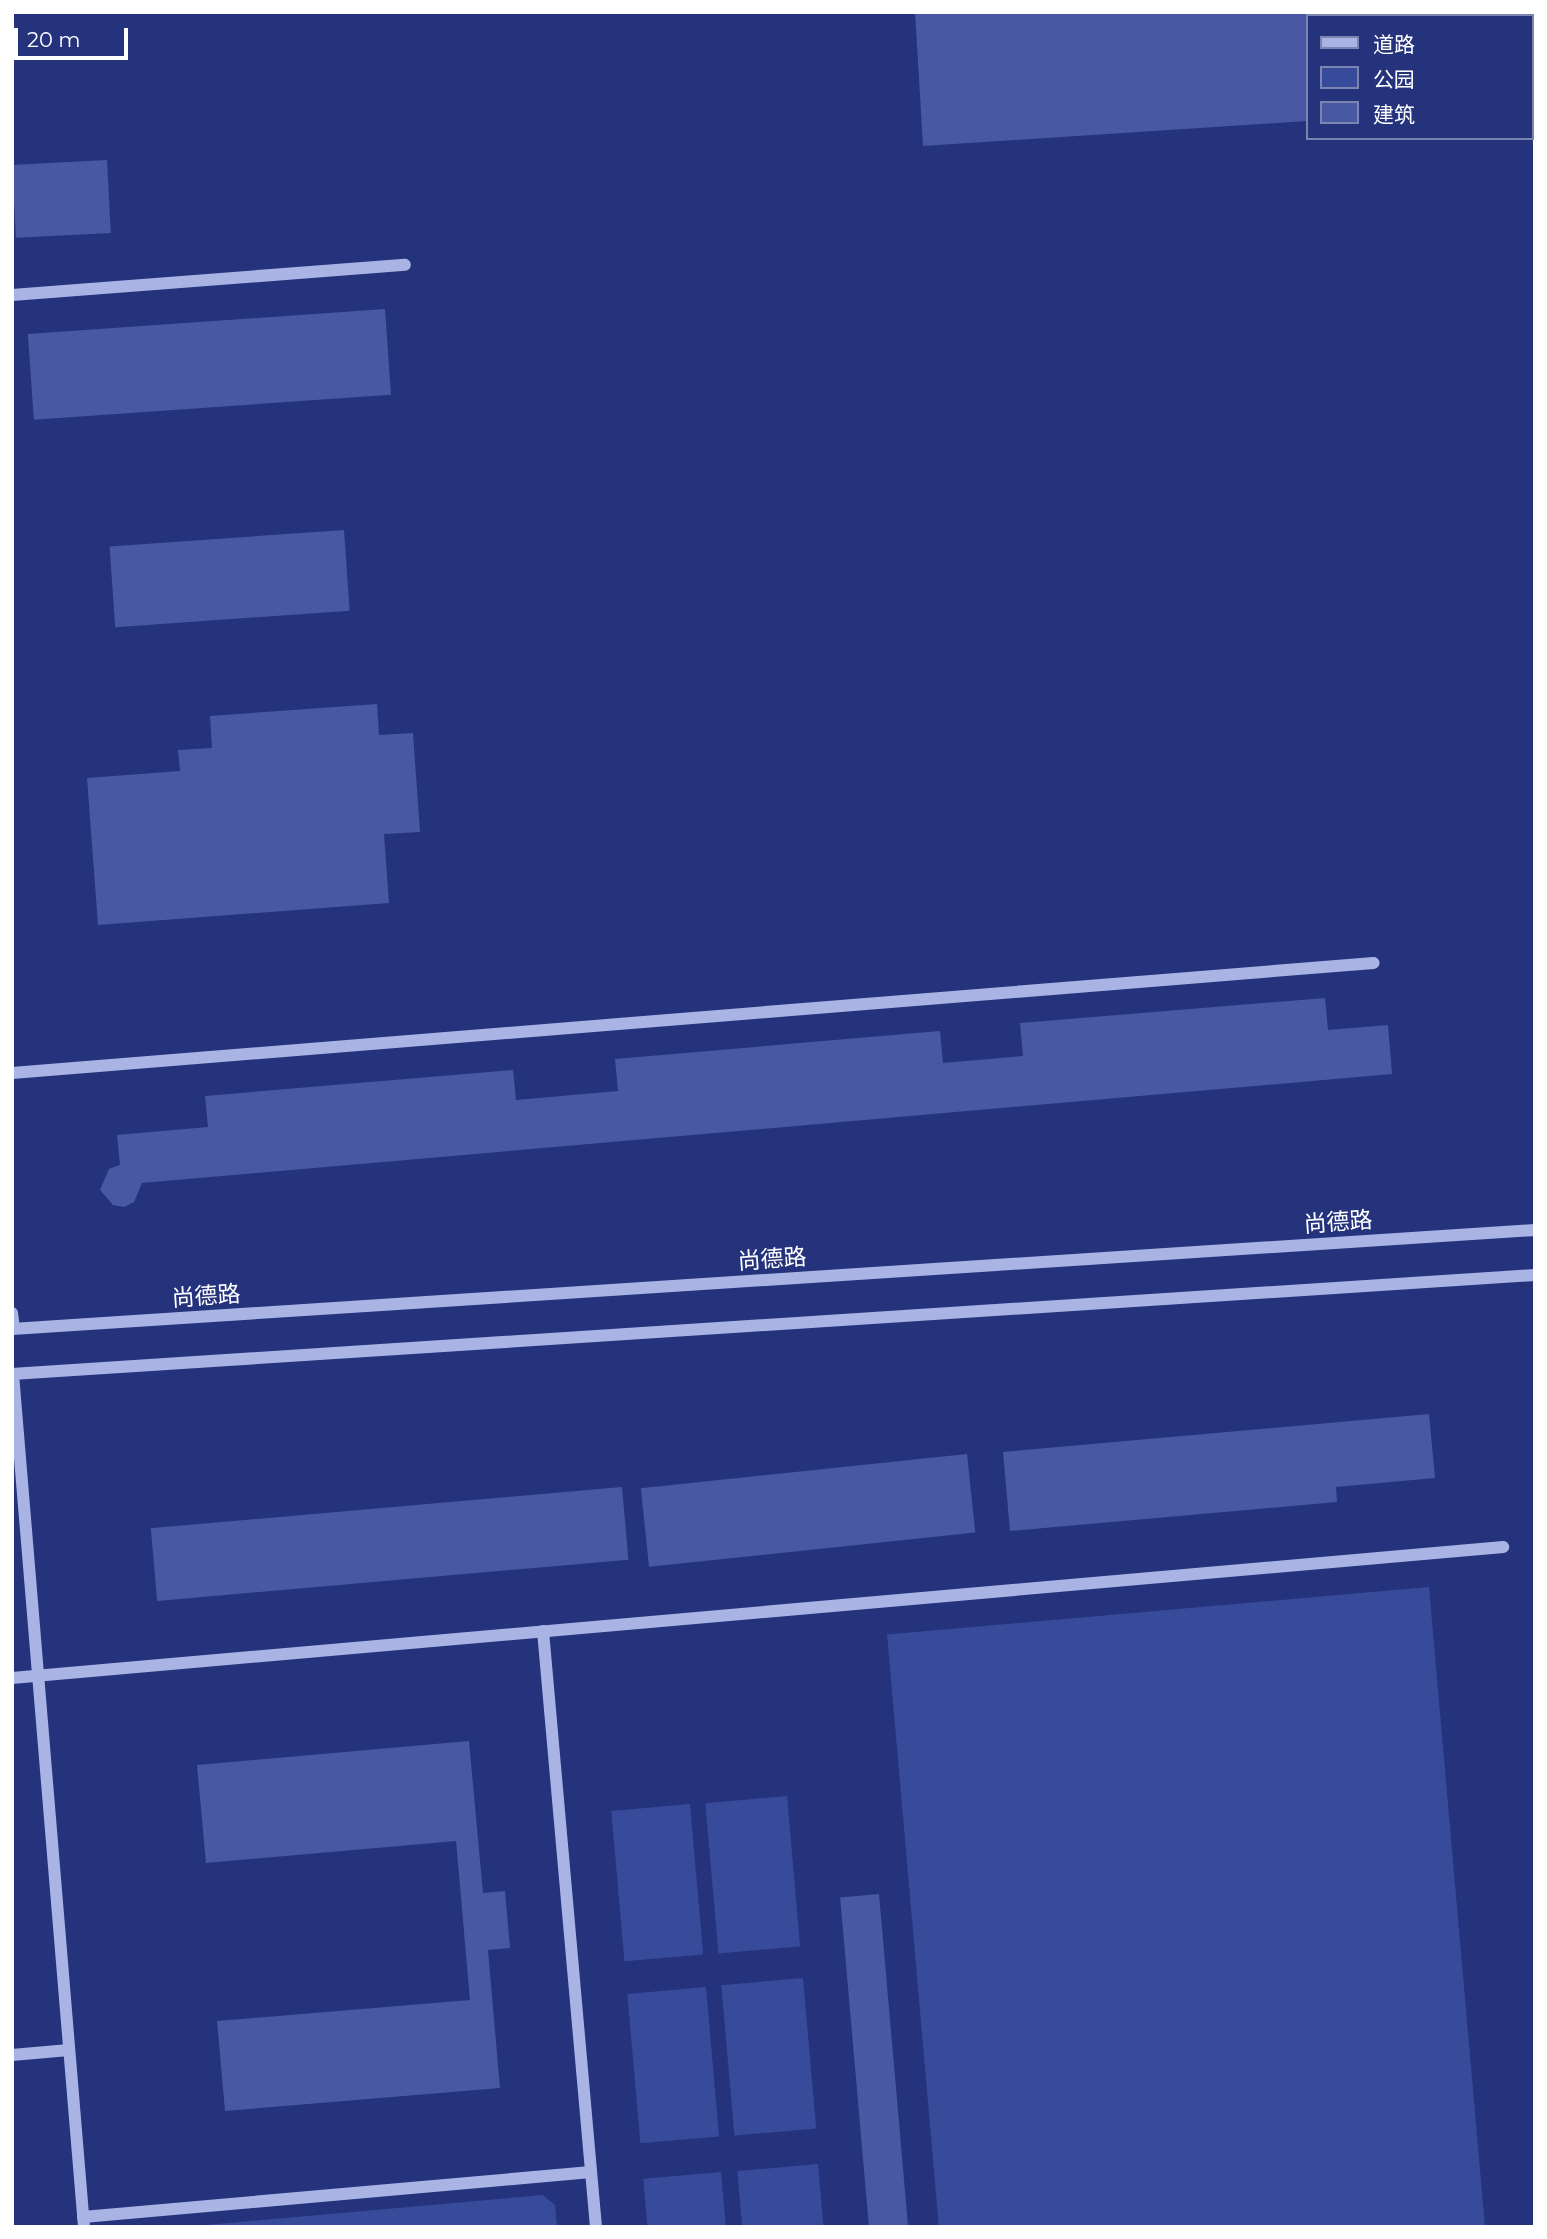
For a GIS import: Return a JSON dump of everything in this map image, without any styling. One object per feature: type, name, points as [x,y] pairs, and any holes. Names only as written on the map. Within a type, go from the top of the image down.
[{"type":"street","points":[[12,295],[405,265]]},
{"type":"street","points":[[12,1073],[1374,963]]},
{"type":"street","name":"尚德路","points":[[13,1329],[1535,1230]]},
{"type":"street","points":[[591,2172],[84,2222],[13,1374],[1535,1275]]},
{"type":"street","points":[[12,1313],[13,1329]]},
{"type":"street","points":[[12,1678],[1503,1547]]},
{"type":"street","points":[[543,1631],[596,2227]]},
{"type":"street","points":[[12,2055],[69,2050]]},
{"type":"green space","points":[[1429,1587],[1485,2227],[939,2227],[887,1634]]},
{"type":"green space","points":[[787,1796],[800,1946],[718,1954],[705,1803]]},
{"type":"green space","points":[[690,1804],[703,1954],[624,1961],[611,1811]]},
{"type":"green space","points":[[803,1978],[816,2128],[734,2136],[721,1985]]},
{"type":"green space","points":[[706,1987],[719,2136],[640,2143],[627,1994]]},
{"type":"green space","points":[[818,2164],[823,2227],[742,2227],[737,2171]]},
{"type":"green space","points":[[721,2172],[726,2227],[648,2227],[643,2179]]},
{"type":"green space","points":[[543,2195],[555,2205],[557,2227],[184,2227]]},
{"type":"building","points":[[915,12],[1535,12],[1535,106],[1533,14],[1306,14],[1306,121],[923,146]]},
{"type":"building","points":[[107,160],[111,233],[16,238],[12,165]]},
{"type":"building","points":[[385,309],[391,395],[34,420],[28,334]]},
{"type":"building","points":[[344,530],[350,611],[115,627],[110,546]]},
{"type":"building","points":[[377,704],[379,735],[413,733],[420,832],[384,834],[389,903],[98,925],[87,778],[180,771],[178,750],[212,748],[210,716]]},
{"type":"building","points":[[1325,998],[1328,1030],[1388,1025],[1392,1074],[142,1183],[134,1202],[124,1207],[113,1205],[100,1190],[109,1169],[120,1165],[117,1135],[208,1127],[205,1096],[513,1070],[516,1100],[618,1091],[615,1059],[940,1031],[943,1063],[1023,1056],[1020,1023]]},
{"type":"building","points":[[1429,1414],[1435,1478],[1336,1487],[1337,1502],[1010,1531],[1003,1452]]},
{"type":"building","points":[[967,1454],[975,1533],[649,1567],[641,1488]]},
{"type":"building","points":[[622,1487],[628,1560],[157,1601],[151,1528]]},
{"type":"building","points":[[469,1741],[483,1893],[505,1891],[510,1948],[488,1950],[500,2088],[225,2111],[217,2021],[470,2000],[456,1841],[206,1863],[197,1765]]},
{"type":"building","points":[[879,1894],[908,2227],[869,2227],[840,1897]]}]
